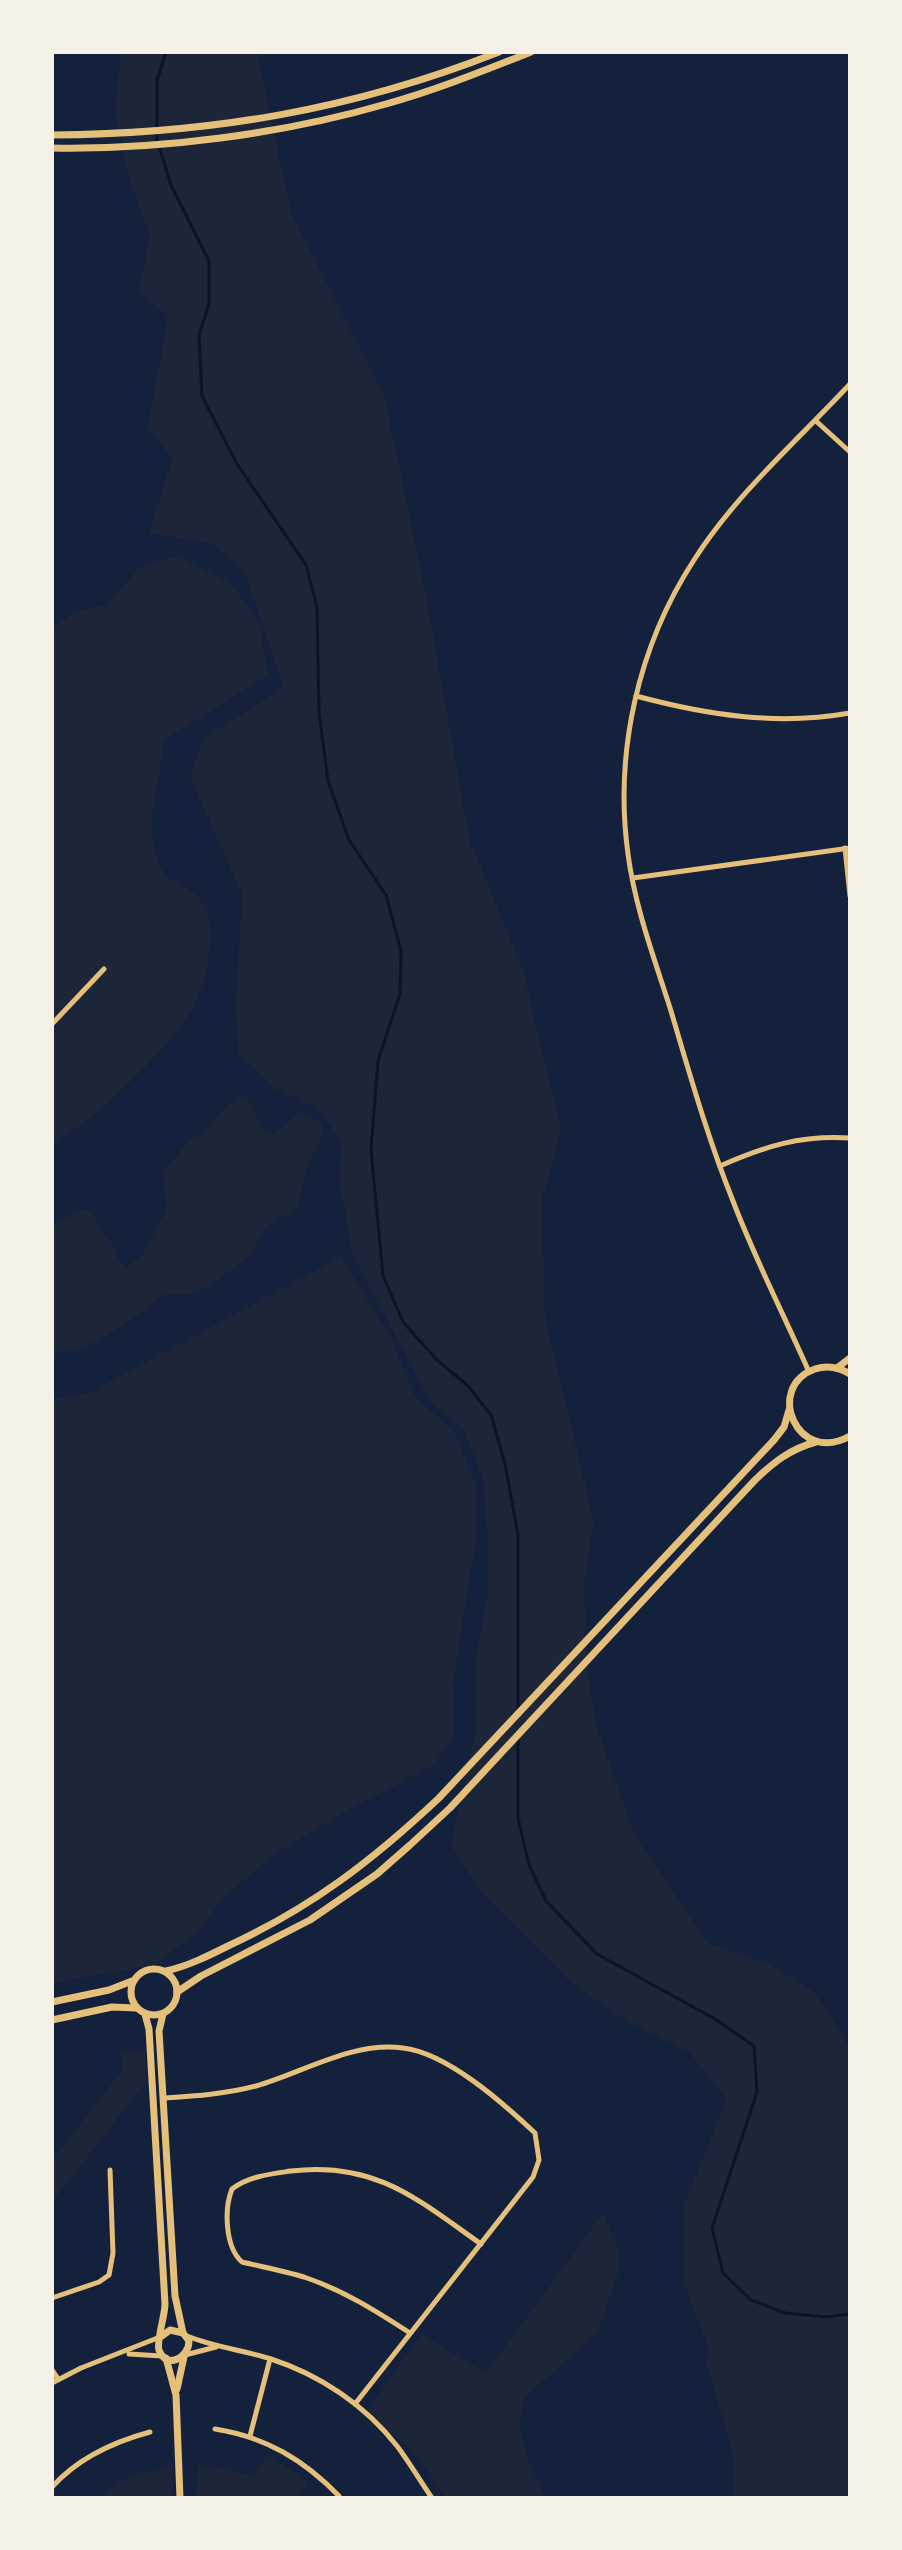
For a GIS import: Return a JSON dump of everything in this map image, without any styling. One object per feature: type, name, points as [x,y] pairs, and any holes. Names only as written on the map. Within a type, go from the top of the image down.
[{"type":"street","points":[[52,135],[117,133],[255,120],[333,106],[386,92],[499,52]]},
{"type":"street","points":[[52,148],[119,146],[257,132],[331,119],[427,92],[531,52]]},
{"type":"street","points":[[809,1372],[733,1203],[720,1166],[640,913],[624,813],[629,730],[636,696],[650,646],[694,560],[745,495],[850,384]]},
{"type":"street","points":[[816,421],[850,452]]},
{"type":"street","points":[[636,696],[684,708],[752,718],[791,720],[850,713]]},
{"type":"street","points":[[633,878],[848,848],[850,896]]},
{"type":"street","points":[[52,1024],[104,969]]},
{"type":"street","points":[[720,1166],[762,1148],[791,1140],[821,1136],[850,1138]]},
{"type":"street","points":[[837,1368],[850,1358]]},
{"type":"street","points":[[52,2002],[109,1990],[148,1969],[166,1971],[197,1961],[302,1908],[368,1863],[439,1798],[774,1440],[784,1427],[793,1388],[809,1372],[828,1367],[850,1374]]},
{"type":"street","points":[[789,1410],[798,1430],[816,1442],[827,1444],[850,1438]]},
{"type":"street","points":[[177,1992],[201,1976],[310,1920],[377,1874],[450,1808],[774,1462],[795,1448],[816,1442]]},
{"type":"street","points":[[166,1971],[175,1982],[177,1992],[174,2004],[163,2014],[159,2031],[175,2296],[189,2345],[176,2395]]},
{"type":"street","points":[[134,1979],[130,1992],[137,2008],[145,2014],[163,2014]]},
{"type":"street","points":[[52,2020],[112,2007],[137,2008]]},
{"type":"street","points":[[145,2014],[149,2029],[165,2314],[159,2348],[165,2357],[176,2395],[182,2498]]},
{"type":"street","points":[[165,2098],[237,2090],[343,2056],[379,2047],[403,2048],[431,2055],[450,2065],[535,2133],[539,2160],[533,2177],[355,2404]]},
{"type":"street","points":[[410,2333],[375,2310],[328,2286],[242,2262],[235,2255],[230,2236],[228,2198],[232,2189],[252,2179],[290,2171],[329,2169],[358,2173],[399,2187],[481,2244]]},
{"type":"street","points":[[52,2298],[99,2282],[109,2275],[113,2253],[110,2170]]},
{"type":"street","points":[[52,2370],[55,2381],[173,2330],[221,2347],[270,2359],[317,2379],[355,2404],[395,2444],[430,2498]]},
{"type":"street","points":[[120,2355],[174,2360],[221,2347]]},
{"type":"street","points":[[250,2436],[270,2359]]},
{"type":"street","points":[[215,2429],[250,2436],[300,2461],[339,2496]]},
{"type":"street","points":[[53,2484],[94,2454],[150,2432]]},
{"type":"shaded area","points":[[121,52],[257,52],[291,213],[385,398],[425,591],[470,841],[523,970],[561,1130],[542,1201],[545,1319],[594,1521],[584,1585],[587,1663],[595,1720],[633,1832],[708,1943],[771,1965],[813,1991],[850,2049],[850,2498],[734,2498],[734,2458],[706,2361],[710,2353],[684,2282],[684,2205],[727,2099],[688,2051],[622,2018],[569,1981],[481,1892],[451,1846],[476,1729],[476,1659],[488,1592],[483,1479],[464,1429],[430,1401],[353,1255],[340,1185],[341,1143],[321,1111],[274,1088],[239,1054],[236,1007],[242,894],[190,776],[203,739],[284,687],[244,571],[212,543],[149,533],[172,459],[148,427],[168,316],[139,292],[150,235],[129,178],[115,110]]},
{"type":"shaded area","points":[[177,556],[231,583],[260,624],[268,675],[163,741],[153,813],[153,842],[166,876],[189,889],[205,908],[210,930],[207,965],[193,1008],[169,1041],[107,1104],[67,1135],[52,1142],[52,628],[74,612],[107,605],[139,568]]},
{"type":"shaded area","points":[[245,1096],[266,1133],[274,1134],[297,1115],[307,1115],[322,1124],[323,1135],[306,1170],[297,1209],[273,1221],[250,1256],[209,1286],[189,1294],[164,1294],[105,1336],[83,1347],[52,1356],[52,1224],[85,1209],[92,1212],[126,1268],[143,1254],[167,1209],[163,1176],[167,1168],[189,1140],[202,1135],[227,1105]]},
{"type":"shaded area","points":[[341,1257],[390,1336],[415,1396],[455,1433],[476,1485],[476,1537],[453,1683],[455,1734],[433,1766],[346,1811],[275,1854],[223,1898],[199,1931],[156,1964],[52,1983],[52,1399],[87,1394]]},
{"type":"shaded area","points":[[145,2052],[146,2082],[52,2202],[52,2161],[123,2069],[122,2053]]},
{"type":"shaded area","points":[[603,2213],[619,2249],[618,2273],[598,2332],[524,2398],[519,2427],[528,2461],[546,2498],[446,2498],[422,2462],[368,2410],[421,2334],[486,2373]]},
{"type":"shaded area","points":[[266,2455],[308,2483],[295,2498],[196,2498],[198,2467],[225,2468],[254,2477]]},
{"type":"shaded area","points":[[172,2466],[173,2498],[96,2498],[125,2479]]},
{"type":"waterway","points":[[166,52],[157,80],[157,140],[171,185],[209,261],[209,304],[199,335],[202,396],[237,464],[306,565],[317,607],[319,713],[328,781],[349,840],[386,895],[401,951],[400,994],[378,1061],[371,1150],[383,1276],[403,1322],[436,1359],[467,1385],[491,1415],[505,1464],[518,1535],[518,1710]]},
{"type":"waterway","points":[[518,1738],[518,1818],[529,1865],[546,1901],[597,1954],[715,2019],[754,2046],[757,2092],[712,2228],[723,2273],[751,2300],[785,2313],[826,2317],[850,2314]]}]
